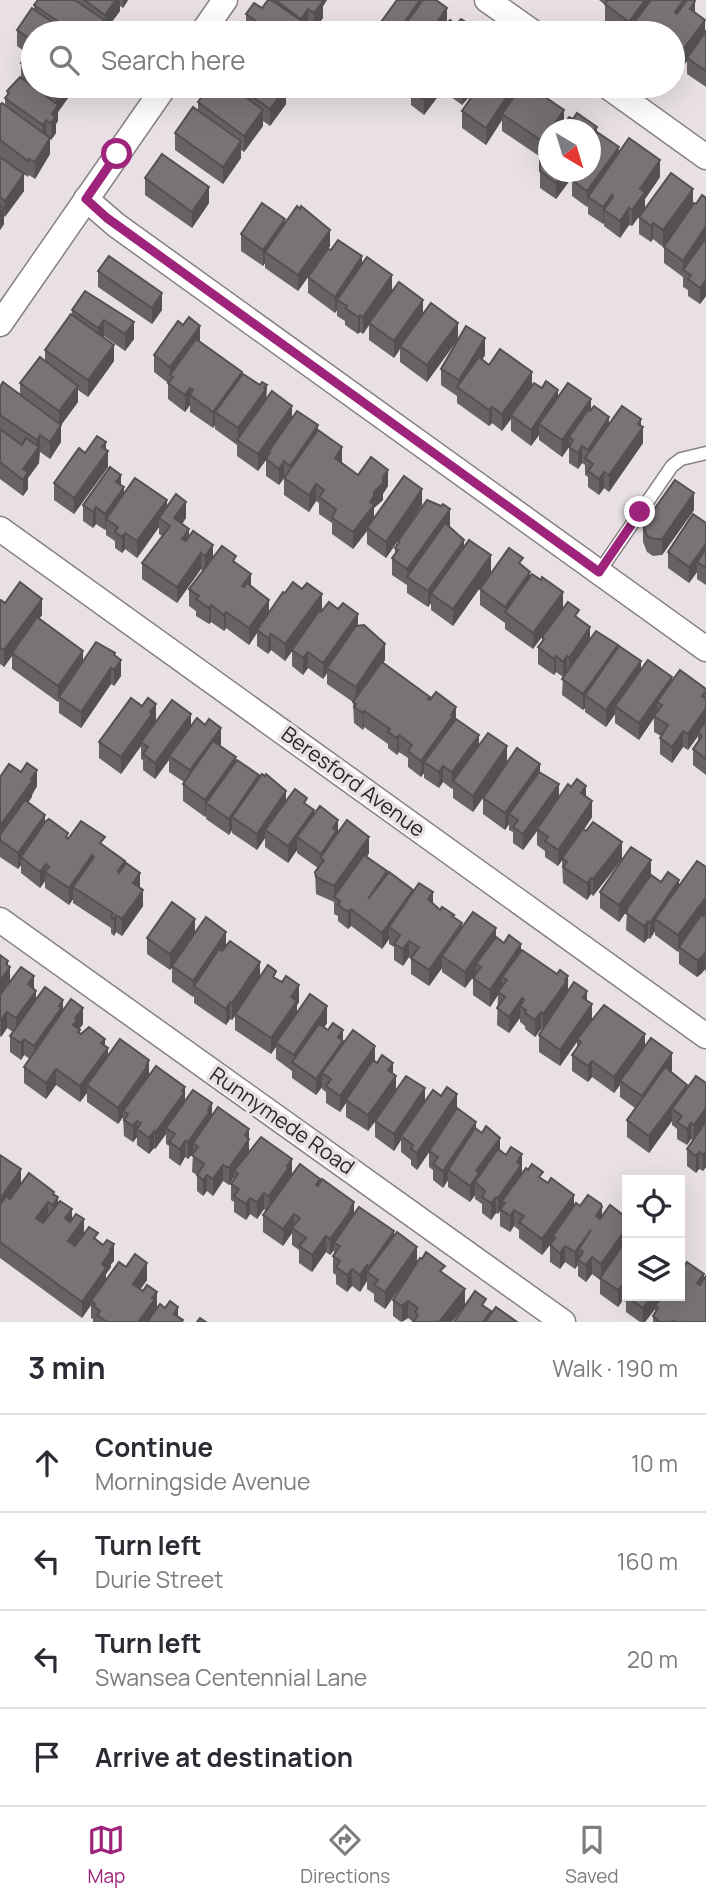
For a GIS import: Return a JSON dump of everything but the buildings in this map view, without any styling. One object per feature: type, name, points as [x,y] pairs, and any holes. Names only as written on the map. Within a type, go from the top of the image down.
[{"type":"street","points":[[210,21],[225,0]]},
{"type":"street","points":[[487,0],[517,21]]},
{"type":"street","points":[[0,324],[157,98]]},
{"type":"street","points":[[624,98],[706,157]]},
{"type":"street","points":[[86,199],[116,225],[706,649]]},
{"type":"street","name":"Beresford Avenue","points":[[0,529],[706,1036]]},
{"type":"street","name":"Runnymede Road","points":[[0,920],[563,1322]]},
{"type":"lane","points":[[599,572],[672,466],[681,459],[706,453]]},
{"type":"route","points":[[117,154],[86,199],[107,218],[599,572],[640,512]]}]
